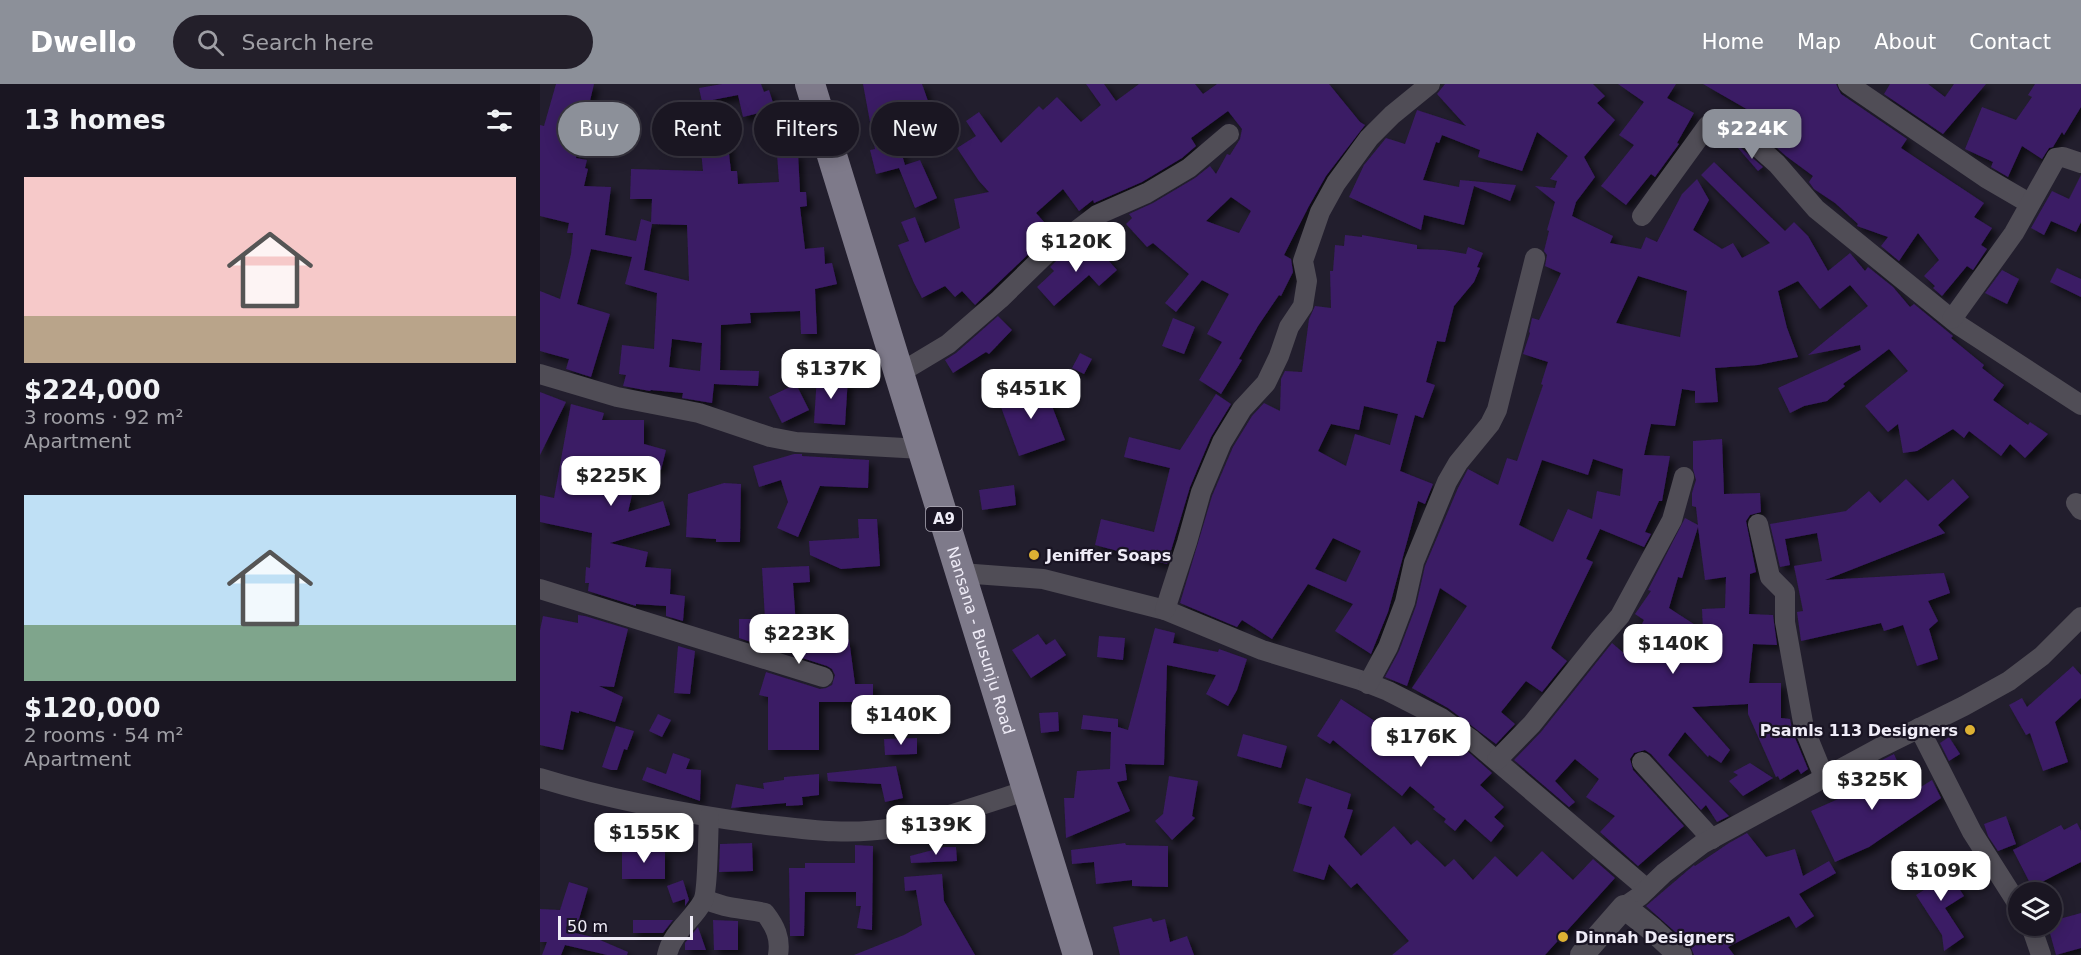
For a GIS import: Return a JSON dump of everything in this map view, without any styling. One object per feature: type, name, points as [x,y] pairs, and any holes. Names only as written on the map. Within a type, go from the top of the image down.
[{"type":"main road","name":"Nansana - Busunju Road","points":[[810,84],[1078,955]]},
{"type":"street","points":[[1165,610],[1201,492],[1222,442],[1242,410],[1266,383],[1289,327],[1303,306],[1307,281],[1304,261],[1320,212],[1336,183],[1369,138],[1392,115],[1430,84]]},
{"type":"street","points":[[1848,84],[1976,172],[2029,203]]},
{"type":"street","points":[[1642,216],[1708,125],[1718,122],[1748,138],[1777,164],[1816,208],[1952,319],[2081,405]]},
{"type":"street","points":[[898,374],[948,344],[1000,299],[1047,253],[1097,215],[1147,193],[1181,173],[1229,134]]},
{"type":"street","points":[[1952,319],[2014,233],[2056,158],[2063,157],[2081,163]]},
{"type":"street","points":[[1368,684],[1388,647],[1406,602],[1414,562],[1447,482],[1458,463],[1490,424],[1497,410],[1534,258]]},
{"type":"street","points":[[540,374],[617,397],[699,413],[770,437],[796,442],[922,449]]},
{"type":"street","points":[[1497,760],[1532,724],[1620,616],[1672,520],[1684,477]]},
{"type":"street","points":[[1758,524],[1770,577],[1785,592],[1785,622],[1804,728],[1824,777]]},
{"type":"street","points":[[961,573],[1043,579],[1165,610],[1262,650],[1368,684],[1412,702],[1441,718],[1497,760],[1647,889]]},
{"type":"street","points":[[540,589],[823,677]]},
{"type":"street","points":[[1582,955],[1624,907],[1683,858],[1712,839],[1824,777],[2009,681],[2042,656],[2081,617]]},
{"type":"street","points":[[1918,728],[1972,832],[2008,889]]},
{"type":"street","points":[[1642,762],[1712,839]]},
{"type":"street","points":[[540,778],[634,802],[709,817],[830,832],[861,832],[920,823],[1028,790]]},
{"type":"street","points":[[667,955],[669,946],[678,931],[705,899],[709,817]]},
{"type":"street","points":[[705,899],[720,907],[765,913],[775,927],[780,944],[778,955]]},
{"type":"street","points":[[1624,907],[1680,955]]},
{"type":"street","points":[[2034,936],[2041,955]]},
{"type":"building","points":[[556,84],[594,84],[590,102],[558,102],[558,156],[576,156],[576,158],[587,160],[585,168],[588,169],[584,186],[611,187],[605,235],[636,241],[641,219],[651,222],[652,199],[630,199],[631,169],[703,171],[702,156],[729,156],[731,171],[737,171],[738,184],[779,182],[777,156],[798,156],[800,192],[806,192],[807,206],[800,207],[805,249],[824,247],[825,264],[832,263],[837,284],[815,289],[817,334],[801,334],[800,311],[750,313],[751,323],[721,325],[720,370],[759,371],[758,386],[714,384],[712,403],[682,398],[683,393],[650,391],[623,386],[626,375],[619,374],[622,345],[654,349],[657,293],[625,284],[632,257],[591,249],[577,304],[610,314],[591,377],[566,369],[569,359],[540,351],[540,291],[560,299],[571,254],[573,233],[567,233],[569,223],[540,216],[540,125],[544,126]],"holes":[[[652,224],[687,225],[689,281],[644,270]],[[672,339],[702,343],[700,371],[669,367]]]},
{"type":"building","points":[[722,84],[761,84],[764,92],[769,90],[773,102],[754,102],[754,114],[743,117],[742,102],[740,102],[738,95],[702,102],[699,88]]},
{"type":"building","points":[[863,84],[922,84],[928,102],[871,102],[871,127]]},
{"type":"building","points":[[1086,84],[1104,84],[1116,101],[1139,84],[1195,84],[1203,94],[1217,84],[1329,84],[1365,125],[1326,176],[1309,206],[1284,255],[1291,259],[1293,272],[1281,296],[1279,295],[1258,326],[1239,359],[1242,360],[1221,394],[1199,380],[1222,342],[1207,334],[1229,294],[1202,280],[1176,312],[1165,303],[1189,274],[1153,243],[1147,247],[1126,224],[1132,218],[1129,214],[1153,203],[1195,178],[1210,166],[1216,174],[1227,154],[1230,155],[1240,139],[1242,129],[1228,111],[1191,138],[1196,146],[1182,158],[1142,182],[1094,203],[1093,200],[1079,211],[1063,189],[1036,213],[1054,233],[1039,244],[975,305],[962,291],[955,297],[945,286],[922,298],[914,283],[898,245],[909,241],[901,222],[915,217],[925,243],[960,228],[954,199],[989,192],[959,151],[959,147],[976,136],[966,121],[979,112],[1001,143],[1039,106],[1043,110],[1057,97],[1081,122],[1101,105]],"holes":[[[1231,197],[1251,211],[1239,233],[1206,221]]]},
{"type":"building","points":[[1445,84],[1593,84],[1605,96],[1597,103],[1615,120],[1584,157],[1595,177],[1576,202],[1572,216],[1613,236],[1610,243],[1641,249],[1646,237],[1657,242],[1682,194],[1697,179],[1709,200],[1693,230],[1722,249],[1733,243],[1742,258],[1770,243],[1701,175],[1714,162],[1785,231],[1794,222],[1808,236],[1828,271],[1850,253],[1865,271],[1868,267],[1893,287],[1910,307],[1914,304],[1953,336],[1951,338],[1984,365],[1982,368],[2004,385],[1993,400],[2028,425],[2030,422],[2048,434],[2025,458],[2010,444],[2001,456],[1969,431],[1964,438],[1953,429],[1917,451],[1903,453],[1898,424],[1888,432],[1865,406],[1908,371],[1889,349],[1843,384],[1845,386],[1827,401],[1804,406],[1790,413],[1778,388],[1861,350],[1860,345],[1808,355],[1868,306],[1850,285],[1820,309],[1798,281],[1778,291],[1787,328],[1798,357],[1758,365],[1715,368],[1718,402],[1695,403],[1695,391],[1682,389],[1675,426],[1651,424],[1644,455],[1670,456],[1662,501],[1659,501],[1645,532],[1651,534],[1644,547],[1600,529],[1586,559],[1593,562],[1551,648],[1567,661],[1542,692],[1526,681],[1501,712],[1515,724],[1496,744],[1448,708],[1412,688],[1467,606],[1440,588],[1407,686],[1385,677],[1399,651],[1416,606],[1425,566],[1468,469],[1498,485],[1507,458],[1517,461],[1543,385],[1541,384],[1548,362],[1523,354],[1532,318],[1539,320],[1561,273],[1545,266],[1547,255],[1544,251],[1549,231],[1547,230],[1555,202],[1535,186],[1555,188],[1557,181],[1550,179],[1568,156],[1537,132],[1522,171],[1478,157],[1480,150],[1442,135],[1439,143],[1436,142],[1423,180],[1459,187],[1460,180],[1516,185],[1510,201],[1474,186],[1464,225],[1424,215],[1421,230],[1349,197],[1364,165],[1386,138],[1405,144],[1417,110],[1466,126],[1437,94]],"holes":[[[1638,276],[1687,291],[1680,337],[1616,323]],[[1593,459],[1623,469],[1620,496],[1597,491],[1592,519],[1568,509],[1553,542],[1519,525],[1542,460],[1588,475]]]},
{"type":"building","points":[[1618,84],[1676,84],[1667,98],[1694,113],[1677,143],[1679,144],[1655,177],[1651,174],[1626,205],[1601,186],[1634,145],[1619,135],[1644,102]]},
{"type":"building","points":[[1703,84],[1836,84],[1841,94],[1907,139],[1901,148],[1984,203],[1974,217],[1992,228],[1981,245],[1987,249],[1973,270],[1967,266],[1942,296],[1924,276],[1939,260],[1918,233],[1899,261],[1881,246],[1888,237],[1857,226],[1858,224],[1835,203],[1814,189],[1809,182],[1813,176],[1758,131],[1763,127],[1746,118],[1750,111]]},
{"type":"building","points":[[1890,84],[1928,84],[1945,97],[1954,84],[1986,84],[1943,134],[1884,94]]},
{"type":"building","points":[[2035,84],[2081,84],[2081,107],[2064,135],[2062,132],[2042,159],[2022,146],[2008,177],[1991,167],[1993,162],[1965,149],[1982,107],[2016,120],[2032,97],[2028,95]]},
{"type":"building","points":[[1739,147],[1741,148],[1763,167],[1758,171]]},
{"type":"building","points":[[872,156],[902,156],[905,165],[920,160],[937,198],[915,208],[899,168],[876,174]]},
{"type":"building","points":[[2081,175],[2081,222],[2076,232],[2051,221],[2044,235],[2031,228],[2052,191],[2069,199]]},
{"type":"building","points":[[1345,235],[1362,237],[1362,235],[1417,245],[1417,249],[1466,254],[1468,247],[1483,253],[1474,282],[1454,306],[1445,342],[1437,341],[1426,382],[1435,385],[1423,418],[1415,415],[1400,471],[1433,484],[1425,504],[1418,501],[1388,612],[1371,654],[1335,631],[1353,604],[1308,584],[1272,639],[1242,620],[1237,627],[1180,603],[1212,496],[1233,447],[1252,416],[1264,403],[1280,411],[1281,379],[1285,371],[1302,372],[1309,319],[1315,306],[1331,308],[1330,271],[1333,271],[1335,245],[1344,246]],"holes":[[[1364,406],[1398,414],[1390,445],[1355,434],[1346,466],[1318,451],[1331,424],[1359,430]],[[1333,538],[1361,551],[1346,582],[1315,569]]]},
{"type":"building","points":[[1092,242],[1117,270],[1099,286],[1089,275],[1054,306],[1037,287],[1054,271],[1050,267],[1055,262],[1070,250],[1076,256]]},
{"type":"building","points":[[2057,268],[2081,279],[2081,297],[2050,282]]},
{"type":"building","points":[[2002,270],[2019,279],[2007,304],[1985,293]]},
{"type":"building","points":[[998,316],[1012,330],[989,354],[986,352],[953,373],[945,360]]},
{"type":"building","points":[[1173,318],[1195,327],[1184,354],[1162,346]]},
{"type":"building","points":[[1080,353],[1092,359],[1084,374],[1072,368]]},
{"type":"building","points":[[817,375],[848,377],[845,425],[814,423]]},
{"type":"building","points":[[796,384],[809,410],[782,423],[769,397]]},
{"type":"building","points":[[1044,385],[1065,440],[1019,456],[998,399]]},
{"type":"building","points":[[540,392],[566,402],[540,455]]},
{"type":"building","points":[[1216,394],[1231,404],[1211,437],[1190,487],[1167,564],[1095,545],[1101,519],[1154,532],[1170,468],[1124,457],[1129,437],[1180,450]]},
{"type":"building","points":[[571,404],[604,413],[602,420],[644,420],[644,444],[666,450],[661,470],[645,465],[615,491],[632,495],[628,512],[663,501],[670,525],[610,543],[648,552],[645,567],[671,569],[670,594],[685,596],[683,621],[666,616],[666,606],[636,604],[636,606],[588,591],[589,583],[585,583],[586,567],[590,568],[592,533],[540,522],[540,495],[554,498]]},
{"type":"building","points":[[1722,439],[1724,494],[1760,493],[1761,512],[1750,515],[1746,521],[1756,572],[1750,574],[1749,614],[1773,615],[1777,645],[1753,644],[1749,683],[1781,683],[1781,718],[1790,719],[1793,733],[1808,769],[1801,774],[1798,769],[1780,780],[1778,776],[1776,777],[1748,714],[1748,704],[1692,707],[1730,750],[1721,763],[1709,755],[1708,757],[1685,732],[1668,755],[1729,816],[1717,822],[1706,805],[1701,810],[1651,754],[1645,750],[1634,753],[1630,759],[1633,770],[1684,826],[1638,866],[1600,832],[1615,816],[1586,797],[1599,779],[1575,759],[1555,781],[1575,802],[1569,807],[1514,760],[1541,732],[1612,643],[1626,655],[1644,620],[1635,614],[1651,591],[1648,590],[1685,518],[1698,525],[1696,507],[1692,506],[1692,493],[1696,480],[1693,469],[1693,441]],"holes":[[[1698,527],[1705,580],[1726,577],[1725,608],[1702,609],[1703,630],[1669,608],[1678,577],[1682,578]]]},
{"type":"building","points":[[794,454],[869,460],[868,488],[820,486],[798,537],[777,528],[788,502],[781,480],[759,487],[753,466]]},
{"type":"building","points":[[1906,479],[1928,501],[1953,479],[1969,497],[1938,525],[1945,533],[1825,580],[1944,573],[1950,593],[1928,601],[1938,621],[1929,629],[1938,659],[1917,666],[1903,625],[1884,631],[1881,623],[1801,641],[1797,612],[1803,611],[1794,566],[1822,561],[1817,533],[1785,539],[1790,565],[1780,567],[1770,524],[1846,511],[1869,491],[1880,503]]},
{"type":"building","points":[[724,483],[741,484],[740,542],[716,542],[716,539],[686,537],[688,494]]},
{"type":"building","points":[[1014,485],[1016,505],[982,510],[979,490]]},
{"type":"building","points":[[858,519],[877,519],[880,566],[841,569],[810,555],[809,541],[859,538]]},
{"type":"building","points":[[809,566],[810,582],[793,583],[796,626],[823,624],[824,642],[849,639],[855,684],[873,684],[873,702],[819,702],[819,750],[768,750],[768,697],[759,695],[766,672],[820,689],[832,685],[835,675],[827,666],[793,655],[793,645],[760,645],[739,638],[739,619],[765,619],[762,568]]},
{"type":"building","points":[[578,615],[628,629],[614,687],[599,686],[623,697],[615,722],[579,711],[579,713],[571,711],[563,750],[540,745],[540,630],[543,616],[578,623]]},
{"type":"building","points":[[1155,628],[1175,633],[1173,643],[1218,652],[1219,649],[1247,659],[1237,690],[1228,706],[1206,694],[1216,675],[1167,665],[1164,765],[1125,764],[1127,780],[1117,782],[1130,811],[1066,838],[1064,798],[1074,798],[1077,771],[1110,769],[1111,732],[1081,729],[1083,715],[1118,719],[1118,727],[1128,730]]},
{"type":"building","points":[[1038,634],[1046,645],[1055,639],[1066,655],[1031,678],[1012,650]]},
{"type":"building","points":[[1099,636],[1125,638],[1123,660],[1097,657]]},
{"type":"building","points":[[678,646],[695,651],[690,694],[674,693]]},
{"type":"building","points":[[2073,666],[2081,675],[2081,698],[2055,722],[2068,762],[2043,771],[2030,733],[2026,735],[2009,705],[2022,698],[2027,707]]},
{"type":"building","points":[[1341,699],[1384,727],[1378,737],[1399,754],[1423,722],[1465,749],[1492,773],[1480,785],[1504,807],[1494,817],[1504,826],[1491,842],[1465,819],[1455,831],[1444,822],[1446,819],[1433,809],[1435,807],[1410,786],[1402,796],[1333,740],[1330,744],[1317,736]]},
{"type":"building","points":[[1058,712],[1059,731],[1041,733],[1039,713]]},
{"type":"building","points":[[658,714],[671,720],[662,737],[649,731]]},
{"type":"building","points":[[616,726],[634,731],[627,750],[624,749],[617,770],[611,770],[602,767]]},
{"type":"building","points":[[1243,734],[1287,746],[1281,768],[1237,756]]},
{"type":"building","points":[[1949,737],[1960,754],[1949,761],[1940,743]]},
{"type":"building","points":[[917,738],[917,754],[885,755],[884,739]]},
{"type":"building","points":[[673,753],[690,759],[686,769],[701,770],[700,801],[642,780],[647,767],[666,774]]},
{"type":"building","points":[[1894,754],[1904,777],[1907,776],[1916,790],[1932,780],[1941,798],[1869,847],[1835,862],[1811,811],[1845,796],[1846,798],[1886,773],[1880,761]]},
{"type":"building","points":[[1750,763],[1773,778],[1743,796],[1729,781],[1738,775],[1733,772]]},
{"type":"building","points":[[896,766],[903,798],[885,802],[881,784],[828,781],[827,773]]},
{"type":"building","points":[[819,774],[819,795],[802,797],[803,805],[786,806],[786,803],[731,808],[736,784],[764,789],[763,783],[784,780],[784,777]]},
{"type":"building","points":[[1169,776],[1198,781],[1192,816],[1195,818],[1172,840],[1155,821],[1163,814]]},
{"type":"building","points":[[1306,778],[1351,794],[1347,809],[1353,810],[1344,837],[1361,856],[1394,826],[1411,845],[1417,840],[1445,867],[1454,859],[1473,880],[1495,856],[1517,877],[1542,851],[1573,880],[1593,859],[1615,878],[1545,955],[1392,955],[1409,941],[1357,883],[1351,888],[1329,864],[1324,880],[1293,871],[1312,807],[1298,803]]},
{"type":"building","points":[[2006,816],[2016,844],[1998,851],[1988,836],[1984,824]]},
{"type":"building","points":[[2077,823],[2081,831],[2081,862],[2042,882],[2029,882],[2013,850],[2061,825],[2064,830]]},
{"type":"building","points":[[1747,833],[1766,857],[1795,849],[1803,876],[1829,861],[1836,873],[1799,894],[1814,916],[1796,928],[1789,916],[1728,947],[1734,955],[1694,955],[1690,945],[1646,906],[1694,865]]},
{"type":"building","points":[[752,843],[753,871],[719,872],[720,844]]},
{"type":"building","points":[[1125,843],[1126,845],[1168,846],[1168,887],[1132,886],[1132,880],[1096,884],[1094,862],[1072,864],[1071,850]]},
{"type":"building","points":[[855,845],[873,846],[872,930],[857,928],[861,906],[856,906],[856,892],[805,892],[804,936],[790,936],[789,868],[805,868],[805,863],[855,863]]},
{"type":"building","points":[[944,847],[956,847],[957,861],[911,863],[910,856]]},
{"type":"building","points":[[622,850],[665,850],[665,879],[622,879]]},
{"type":"building","points":[[1941,861],[1964,896],[1945,908],[1964,937],[1944,951],[1942,935],[1916,895],[1927,888],[1919,875]]},
{"type":"building","points":[[942,874],[944,901],[975,955],[854,955],[904,935],[922,925],[916,890],[905,891],[904,877]]},
{"type":"building","points":[[683,880],[689,900],[685,906],[685,899],[673,903],[667,886]]},
{"type":"building","points":[[569,882],[588,888],[575,933],[593,937],[628,952],[627,955],[607,955],[565,945],[561,955],[542,955],[547,942],[540,942],[540,909],[560,910]]},
{"type":"building","points":[[2081,913],[2081,948],[2056,955],[2051,936],[2062,936],[2062,918]]},
{"type":"building","points":[[1151,918],[1153,922],[1165,919],[1170,942],[1187,936],[1194,955],[1120,955],[1113,927]]},
{"type":"building","points":[[633,920],[673,920],[663,933],[633,933]]},
{"type":"building","points":[[713,920],[738,921],[738,950],[714,950]]},
{"type":"building","points":[[698,927],[706,950],[685,950],[685,943]]},
{"type":"place","name":"Jeniffer Soaps","points":[[1034,555]]},
{"type":"place","name":"Psamls 113 Designers","points":[[1970,730]]},
{"type":"place","name":"Dinnah Designers","points":[[1563,937]]}]
